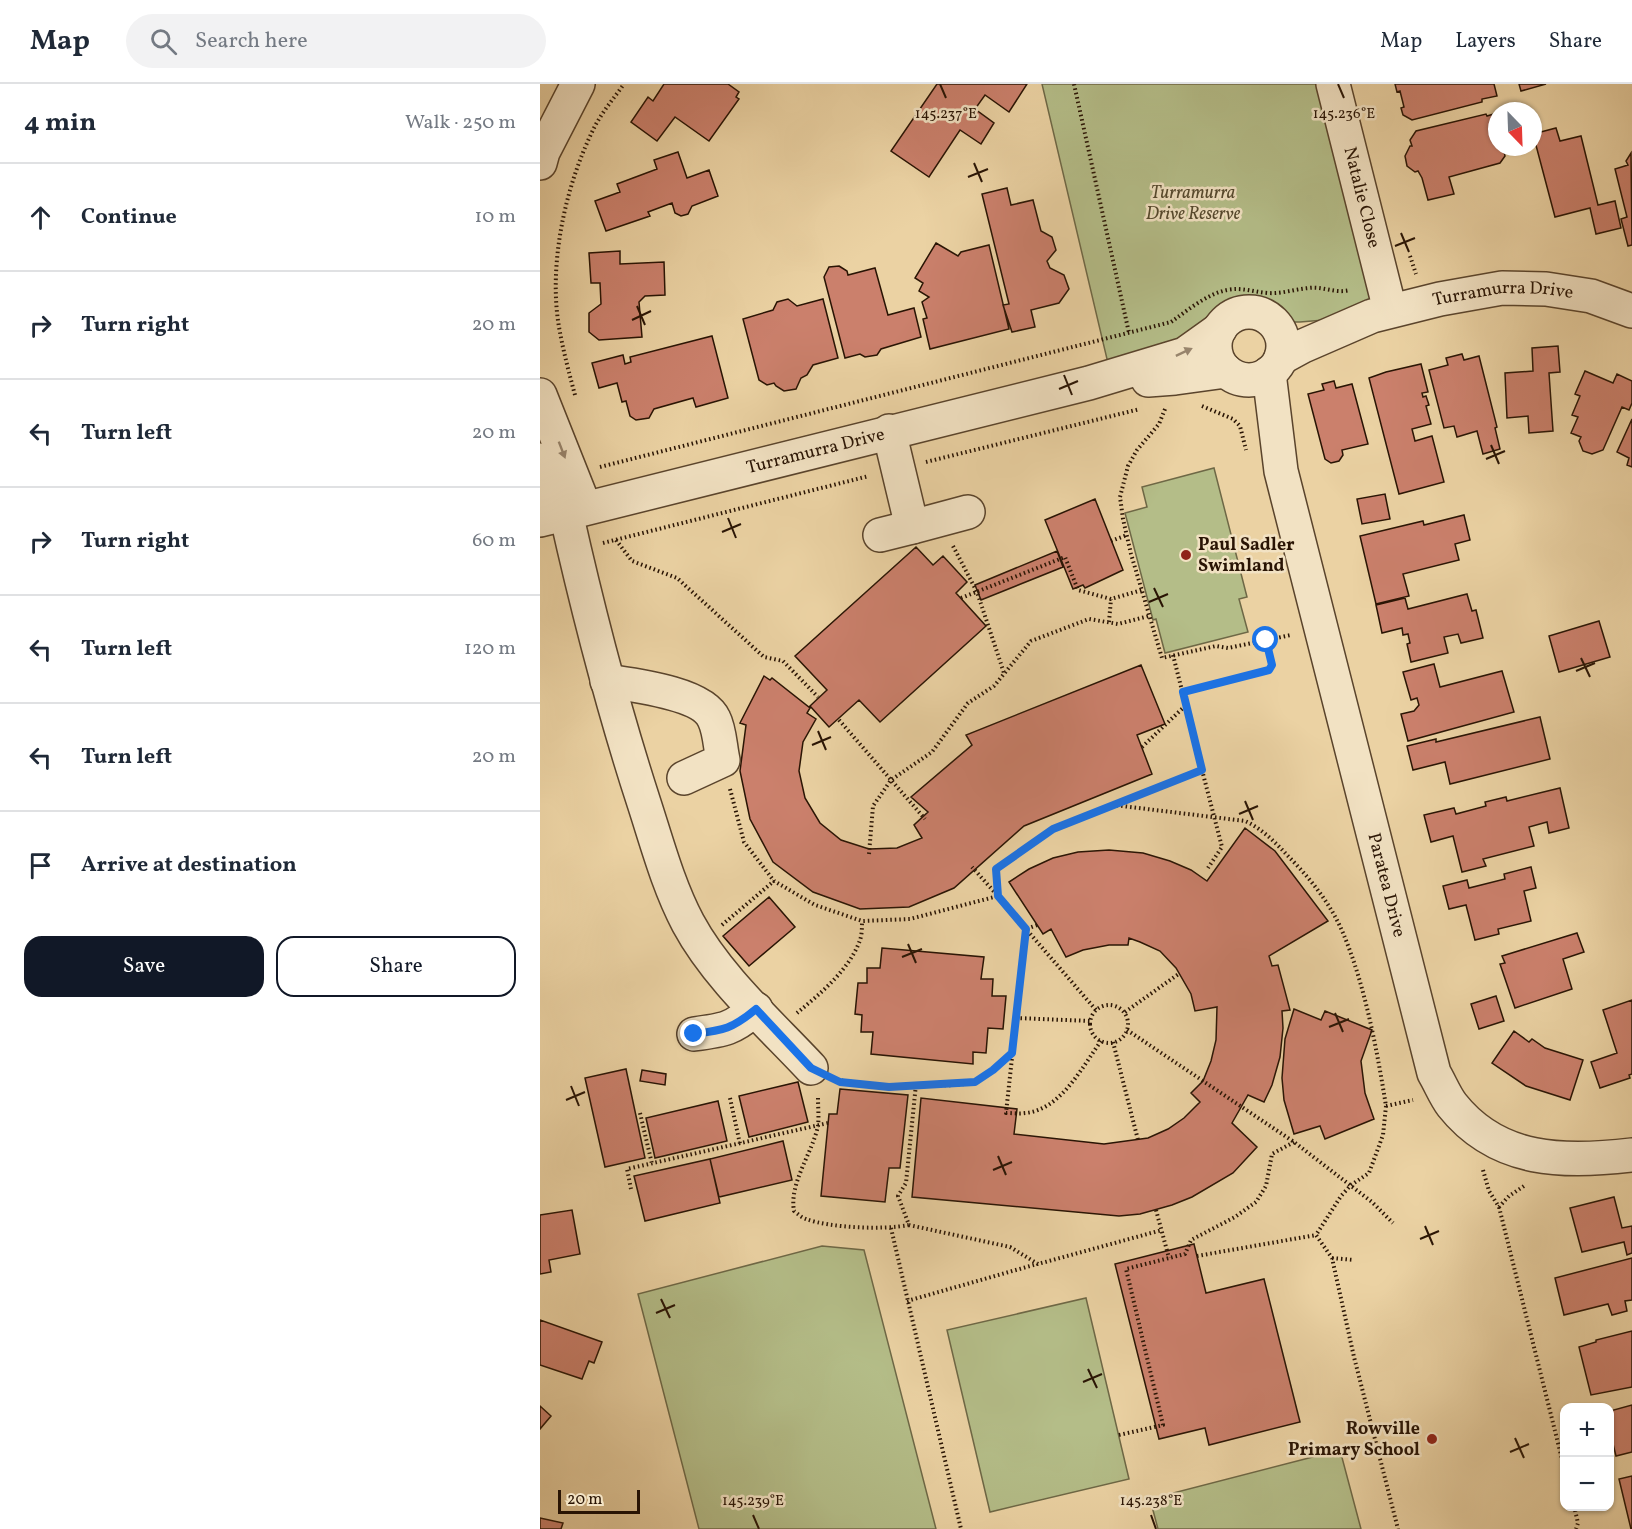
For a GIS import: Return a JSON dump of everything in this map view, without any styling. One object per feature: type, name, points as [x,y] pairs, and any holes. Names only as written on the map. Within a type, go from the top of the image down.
[{"type":"street","points":[[540,163],[543,152],[578,84]]},
{"type":"street","name":"Natalie Close","points":[[1333,84],[1374,305]]},
{"type":"street","name":"Turramurra Drive","points":[[1273,322],[1300,322],[1374,305],[1502,288],[1546,289],[1591,296],[1632,311]]},
{"type":"street","name":"Turramurra Drive","points":[[1089,383],[1254,370],[1303,346],[1374,305]]},
{"type":"street","points":[[1255,313],[1273,322],[1282,339],[1254,370],[1219,362],[1215,351],[1220,330],[1226,321],[1234,316],[1255,313]]},
{"type":"street","name":"Turramurra Drive","points":[[560,514],[1089,383],[1185,354],[1220,330]]},
{"type":"street","name":"Paratea Drive","points":[[1254,370],[1434,1073],[1452,1104],[1473,1127],[1492,1140],[1512,1149],[1544,1158],[1578,1159],[1632,1155]]},
{"type":"street","points":[[540,395],[560,514]]},
{"type":"street","points":[[880,535],[940,520],[889,431]]},
{"type":"street","points":[[540,460],[560,514],[635,777],[670,884],[688,923],[719,970],[811,1068]]},
{"type":"street","points":[[607,681],[660,690],[692,701],[706,709],[714,718],[723,759],[684,778]]},
{"type":"street","points":[[694,1034],[766,1020]]},
{"type":"path","points":[[577,402],[558,326],[556,266],[562,222],[569,194],[596,125],[624,84]]},
{"type":"path","points":[[1074,84],[1129,333]]},
{"type":"path","points":[[597,468],[1171,322],[1201,301],[1225,290],[1243,288],[1268,293],[1296,291],[1311,287],[1341,293],[1374,305]]},
{"type":"path","points":[[1167,402],[1159,424],[1137,450],[1124,474],[1120,497],[1127,535],[1162,658],[1216,646],[1228,648],[1291,635]]},
{"type":"path","points":[[1194,404],[1205,407]]},
{"type":"path","points":[[940,520],[977,592],[1004,673]]},
{"type":"path","points":[[1111,540],[1127,535]]},
{"type":"path","points":[[616,540],[632,561],[677,579],[764,657],[783,661],[818,697]]},
{"type":"path","points":[[961,598],[1065,557],[1078,590],[1111,599],[1142,590]]},
{"type":"path","points":[[1109,622],[1111,599]]},
{"type":"path","points":[[869,854],[873,806],[891,780],[932,752],[968,703],[994,686],[1026,646],[1038,638],[1089,619],[1118,624],[1149,616]]},
{"type":"path","points":[[1183,692],[1269,670],[1272,665],[1266,640]]},
{"type":"path","points":[[1173,655],[1222,847],[1209,868]]},
{"type":"path","points":[[1142,747],[1186,705]]},
{"type":"path","points":[[839,720],[926,819]]},
{"type":"path","points":[[723,759],[744,842],[774,881],[815,905],[862,921],[910,919],[998,896]]},
{"type":"path","points":[[998,896],[996,869],[1053,829],[1202,770]]},
{"type":"path","points":[[1114,805],[1245,821],[1256,826],[1302,871],[1322,896],[1342,932],[1362,991],[1376,1049],[1386,1106],[1383,1135],[1369,1173],[1351,1185],[1341,1196],[1316,1235],[1197,1256]]},
{"type":"path","points":[[972,867],[1096,1010]]},
{"type":"path","points":[[700,944],[774,881]]},
{"type":"path","points":[[766,1020],[832,981],[861,939],[862,921]]},
{"type":"path","points":[[1026,929],[1037,925]]},
{"type":"path","points":[[1026,929],[1006,1113],[1027,1113],[1046,1107],[1062,1094],[1101,1041]]},
{"type":"path","points":[[1125,1012],[1180,974]]},
{"type":"path","points":[[1114,1005],[1125,1012],[1127,1030],[1119,1040],[1101,1041],[1092,1033],[1090,1021],[1101,1006],[1114,1005]]},
{"type":"path","points":[[1016,1018],[1090,1021]]},
{"type":"path","points":[[1127,1030],[1294,1142],[1372,1202],[1393,1223]]},
{"type":"path","points":[[1113,1042],[1138,1140]]},
{"type":"path","points":[[811,1068],[840,1082],[889,1087],[916,1084],[945,1085],[975,1082],[1012,1053]]},
{"type":"path","points":[[811,1068],[818,1090],[818,1125],[796,1187],[794,1211],[804,1219],[829,1225],[891,1228],[909,1225],[944,1232],[1010,1247],[1038,1263]]},
{"type":"path","points":[[909,1225],[898,1196],[906,1183],[916,1084]]},
{"type":"path","points":[[730,1098],[740,1144]]},
{"type":"path","points":[[1386,1106],[1413,1100]]},
{"type":"path","points":[[640,1113],[652,1164]]},
{"type":"path","points":[[631,1189],[627,1169],[828,1123]]},
{"type":"path","points":[[1119,1435],[1163,1425],[1126,1269],[1185,1254],[1191,1240],[1235,1217],[1256,1202],[1266,1186],[1272,1154],[1294,1142]]},
{"type":"path","points":[[1483,1170],[1489,1191],[1499,1207],[1562,1457]]},
{"type":"path","points":[[1499,1207],[1509,1196],[1524,1186]]},
{"type":"path","points":[[1156,1210],[1169,1258]]},
{"type":"path","points":[[891,1228],[961,1529]]},
{"type":"path","points":[[907,1301],[1162,1230]]},
{"type":"path","points":[[1316,1235],[1332,1258],[1354,1358],[1398,1529]]},
{"type":"path","points":[[1332,1258],[1354,1260]]},
{"type":"path","points":[[1575,1511],[1578,1523],[1576,1529]]},
{"type":"green space","name":"Turramurra Drive Reserve","points":[[1042,84],[1332,84],[1390,310],[1372,316],[1300,322],[1273,322],[1255,313],[1234,316],[1111,376]]},
{"type":"green space","name":"Paul Sadler Swimland","points":[[1214,468],[1247,597],[1239,599],[1248,632],[1165,653],[1156,619],[1153,620],[1125,513],[1147,507],[1142,487]]},
{"type":"green space","points":[[822,1246],[864,1250],[936,1529],[699,1529],[638,1294]]},
{"type":"green space","points":[[1086,1298],[1129,1479],[990,1512],[947,1330]]},
{"type":"green space","points":[[1340,1450],[1361,1529],[1158,1529],[1150,1499]]},
{"type":"building","points":[[664,84],[728,84],[739,92],[736,97],[739,99],[709,141],[675,117],[657,141],[631,122],[648,97],[653,101]]},
{"type":"building","points":[[937,84],[1027,84],[1009,112],[985,95],[975,109],[994,123],[981,144],[960,130],[929,177],[891,151]]},
{"type":"building","points":[[1395,84],[1494,84],[1497,96],[1412,120],[1403,115],[1401,108],[1404,107],[1400,91],[1397,92]]},
{"type":"building","points":[[1519,84],[1546,84],[1521,91]]},
{"type":"building","points":[[1486,114],[1488,156],[1505,156],[1500,163],[1449,177],[1454,194],[1428,200],[1422,178],[1418,171],[1415,172],[1407,166],[1405,156],[1412,146],[1410,140],[1416,131]]},
{"type":"building","points":[[1556,128],[1560,141],[1581,136],[1598,205],[1615,201],[1621,228],[1596,234],[1590,208],[1555,217],[1539,156],[1542,156],[1542,132]]},
{"type":"building","points":[[678,152],[687,178],[709,170],[718,196],[692,206],[688,214],[681,216],[675,213],[672,203],[648,212],[650,216],[606,231],[595,201],[620,192],[617,184],[657,169],[654,160]]},
{"type":"building","points":[[1631,153],[1632,245],[1628,246],[1621,219],[1627,217],[1615,169],[1628,165],[1626,161]]},
{"type":"building","points":[[1007,188],[1011,205],[1033,200],[1041,231],[1052,237],[1056,250],[1047,261],[1050,268],[1064,275],[1069,289],[1059,303],[1031,310],[1035,327],[1012,332],[1003,305],[1009,304],[982,194]]},
{"type":"building","points":[[936,243],[958,256],[961,252],[989,245],[1009,329],[930,349],[923,319],[927,318],[922,302],[929,297],[919,291],[923,283],[915,278]]},
{"type":"building","points":[[620,251],[620,264],[664,262],[665,295],[645,296],[639,302],[642,337],[599,340],[589,332],[589,313],[601,304],[600,283],[591,283],[589,253]]},
{"type":"building","points":[[839,266],[847,271],[848,275],[875,268],[888,315],[914,308],[921,337],[881,349],[877,355],[865,357],[860,354],[845,358],[824,277],[829,267]]},
{"type":"building","points":[[788,299],[797,306],[823,299],[838,358],[813,365],[807,375],[801,378],[796,389],[784,391],[774,383],[767,385],[759,380],[743,319],[773,310],[777,302]]},
{"type":"building","points":[[712,336],[728,398],[696,407],[693,398],[654,409],[649,418],[636,420],[630,416],[626,401],[622,402],[617,383],[599,388],[592,363],[623,355],[625,364],[631,362],[630,357]]},
{"type":"building","points":[[1558,346],[1560,372],[1549,373],[1553,431],[1529,433],[1528,416],[1507,418],[1505,373],[1533,371],[1532,348]]},
{"type":"building","points":[[1462,354],[1464,360],[1479,356],[1497,427],[1495,428],[1500,449],[1483,454],[1477,431],[1457,437],[1454,426],[1444,428],[1429,370],[1448,365],[1446,358]]},
{"type":"building","points":[[1421,364],[1428,392],[1422,393],[1423,397],[1426,396],[1429,405],[1426,406],[1431,424],[1412,429],[1415,441],[1432,436],[1444,482],[1399,494],[1369,378]]},
{"type":"building","points":[[1585,371],[1613,383],[1617,374],[1632,381],[1632,403],[1629,410],[1622,407],[1603,450],[1592,454],[1583,451],[1579,441],[1581,437],[1571,433],[1578,417],[1572,415],[1580,396],[1575,394]]},
{"type":"building","points":[[1334,381],[1336,388],[1352,384],[1368,444],[1342,450],[1343,455],[1339,461],[1331,463],[1325,459],[1308,394],[1324,390],[1322,384]]},
{"type":"building","points":[[1632,419],[1632,467],[1627,465],[1629,458],[1617,452]]},
{"type":"building","points":[[1385,494],[1390,519],[1362,524],[1357,499]]},
{"type":"building","points":[[1095,499],[1123,570],[1085,588],[1083,585],[1073,589],[1045,520]]},
{"type":"building","points":[[1464,515],[1470,540],[1455,544],[1459,560],[1403,574],[1409,596],[1376,604],[1360,536],[1423,521],[1424,525]]},
{"type":"building","points":[[916,547],[933,565],[943,556],[967,582],[956,593],[986,626],[880,722],[859,700],[829,727],[810,706],[827,690],[795,656]]},
{"type":"building","points":[[1057,551],[1063,567],[981,600],[975,585]]},
{"type":"building","points":[[1467,594],[1472,611],[1476,610],[1483,638],[1461,643],[1458,634],[1444,637],[1448,653],[1411,662],[1407,644],[1410,643],[1408,634],[1403,635],[1402,628],[1382,633],[1376,605],[1405,598],[1408,609]]},
{"type":"building","points":[[1599,621],[1610,657],[1559,672],[1549,636]]},
{"type":"building","points":[[1434,664],[1440,687],[1502,671],[1514,712],[1408,741],[1401,714],[1414,711],[1419,705],[1417,698],[1411,700],[1403,672]]},
{"type":"building","points":[[1141,665],[1165,724],[1137,735],[1152,774],[1024,826],[954,888],[909,907],[860,909],[813,892],[773,862],[750,819],[740,771],[746,725],[740,723],[764,676],[770,680],[772,678],[810,708],[807,713],[816,719],[803,742],[799,771],[805,798],[820,823],[841,840],[869,849],[897,848],[922,838],[914,825],[928,812],[911,797],[972,745],[966,735]]},
{"type":"building","points":[[1540,717],[1550,759],[1450,784],[1445,762],[1413,770],[1407,746],[1436,739],[1436,742]]},
{"type":"building","points":[[1560,788],[1569,828],[1549,833],[1547,822],[1529,827],[1534,846],[1483,859],[1486,866],[1462,872],[1453,836],[1431,842],[1424,815],[1454,808],[1456,814],[1486,806],[1485,802],[1506,797],[1507,801]]},
{"type":"building","points":[[1245,828],[1275,851],[1328,921],[1269,956],[1272,966],[1278,965],[1290,1010],[1282,1011],[1280,1057],[1272,1085],[1264,1102],[1248,1095],[1232,1123],[1257,1147],[1233,1173],[1192,1197],[1140,1214],[1119,1216],[912,1197],[921,1098],[1017,1109],[1014,1134],[1104,1144],[1148,1138],[1168,1129],[1184,1118],[1200,1102],[1191,1093],[1203,1081],[1211,1061],[1216,1040],[1217,1007],[1195,1011],[1191,994],[1176,968],[1160,951],[1129,938],[1128,945],[1109,945],[1083,950],[1066,957],[1051,929],[1043,934],[1009,882],[1029,869],[1053,858],[1078,852],[1109,850],[1143,853],[1170,861],[1191,870],[1207,881]]},
{"type":"building","points":[[1531,867],[1536,888],[1524,891],[1531,921],[1498,929],[1499,934],[1475,940],[1466,905],[1449,909],[1443,886],[1467,880],[1469,888],[1505,879],[1504,874]]},
{"type":"building","points":[[769,897],[795,927],[749,966],[723,936]]},
{"type":"building","points":[[1577,933],[1584,952],[1563,959],[1572,989],[1515,1008],[1500,964],[1505,963],[1502,956]]},
{"type":"building","points":[[882,948],[984,957],[981,979],[993,979],[992,996],[1006,996],[1003,1029],[988,1028],[986,1053],[973,1052],[973,1064],[871,1054],[873,1032],[861,1032],[862,1015],[855,1014],[858,983],[867,983],[867,968],[880,968]]},
{"type":"building","points":[[1496,996],[1504,1021],[1479,1029],[1471,1004]]},
{"type":"building","points":[[1632,1000],[1632,1074],[1629,1075],[1630,1078],[1600,1088],[1591,1062],[1617,1053],[1603,1010]]},
{"type":"building","points":[[1294,1009],[1321,1020],[1325,1011],[1372,1030],[1361,1061],[1365,1093],[1374,1119],[1325,1139],[1320,1126],[1294,1134],[1284,1100],[1282,1078],[1285,1039]]},
{"type":"building","points":[[1514,1031],[1529,1042],[1532,1039],[1545,1048],[1583,1060],[1570,1100],[1526,1086],[1492,1063]]},
{"type":"building","points":[[626,1069],[645,1158],[605,1167],[585,1078]]},
{"type":"building","points":[[642,1070],[666,1074],[665,1085],[640,1081]]},
{"type":"building","points":[[798,1082],[808,1122],[749,1137],[739,1096]]},
{"type":"building","points":[[840,1089],[908,1095],[900,1168],[889,1168],[885,1202],[821,1196],[829,1114],[837,1114]]},
{"type":"building","points":[[718,1101],[727,1141],[655,1158],[646,1118]]},
{"type":"building","points":[[783,1141],[792,1180],[719,1197],[710,1159]]},
{"type":"building","points":[[710,1159],[720,1203],[645,1221],[634,1176]]},
{"type":"building","points":[[1614,1197],[1622,1228],[1632,1226],[1632,1253],[1627,1255],[1624,1242],[1582,1252],[1570,1208]]},
{"type":"building","points":[[572,1210],[580,1254],[549,1260],[551,1272],[540,1274],[540,1215]]},
{"type":"building","points":[[1194,1244],[1206,1293],[1264,1279],[1300,1422],[1209,1445],[1205,1428],[1159,1439],[1115,1264]]},
{"type":"building","points":[[1632,1258],[1632,1300],[1625,1301],[1627,1311],[1612,1315],[1608,1304],[1564,1315],[1555,1278]]},
{"type":"building","points":[[540,1320],[602,1342],[594,1363],[589,1361],[582,1379],[540,1365]]},
{"type":"building","points":[[1632,1331],[1632,1387],[1591,1395],[1579,1347]]},
{"type":"building","points":[[1632,1405],[1632,1452],[1616,1456],[1614,1448],[1614,1410]]},
{"type":"building","points":[[540,1406],[551,1416],[540,1429]]},
{"type":"building","points":[[1632,1476],[1632,1529],[1631,1529],[1619,1479]]},
{"type":"building","points":[[540,1518],[563,1523],[561,1529],[540,1529]]},
{"type":"place","name":"Paul Sadler Swimland","points":[[1186,555]]},
{"type":"place","name":"Rowville Primary School","points":[[1432,1439]]},
{"type":"route","points":[[694,1034],[723,1030],[738,1024],[756,1009],[811,1068],[840,1082],[889,1087],[916,1084],[945,1085],[975,1082],[993,1070],[1012,1053],[1026,929],[998,896],[996,869],[1053,829],[1202,770],[1183,692],[1269,670],[1272,665],[1266,640]]}]
